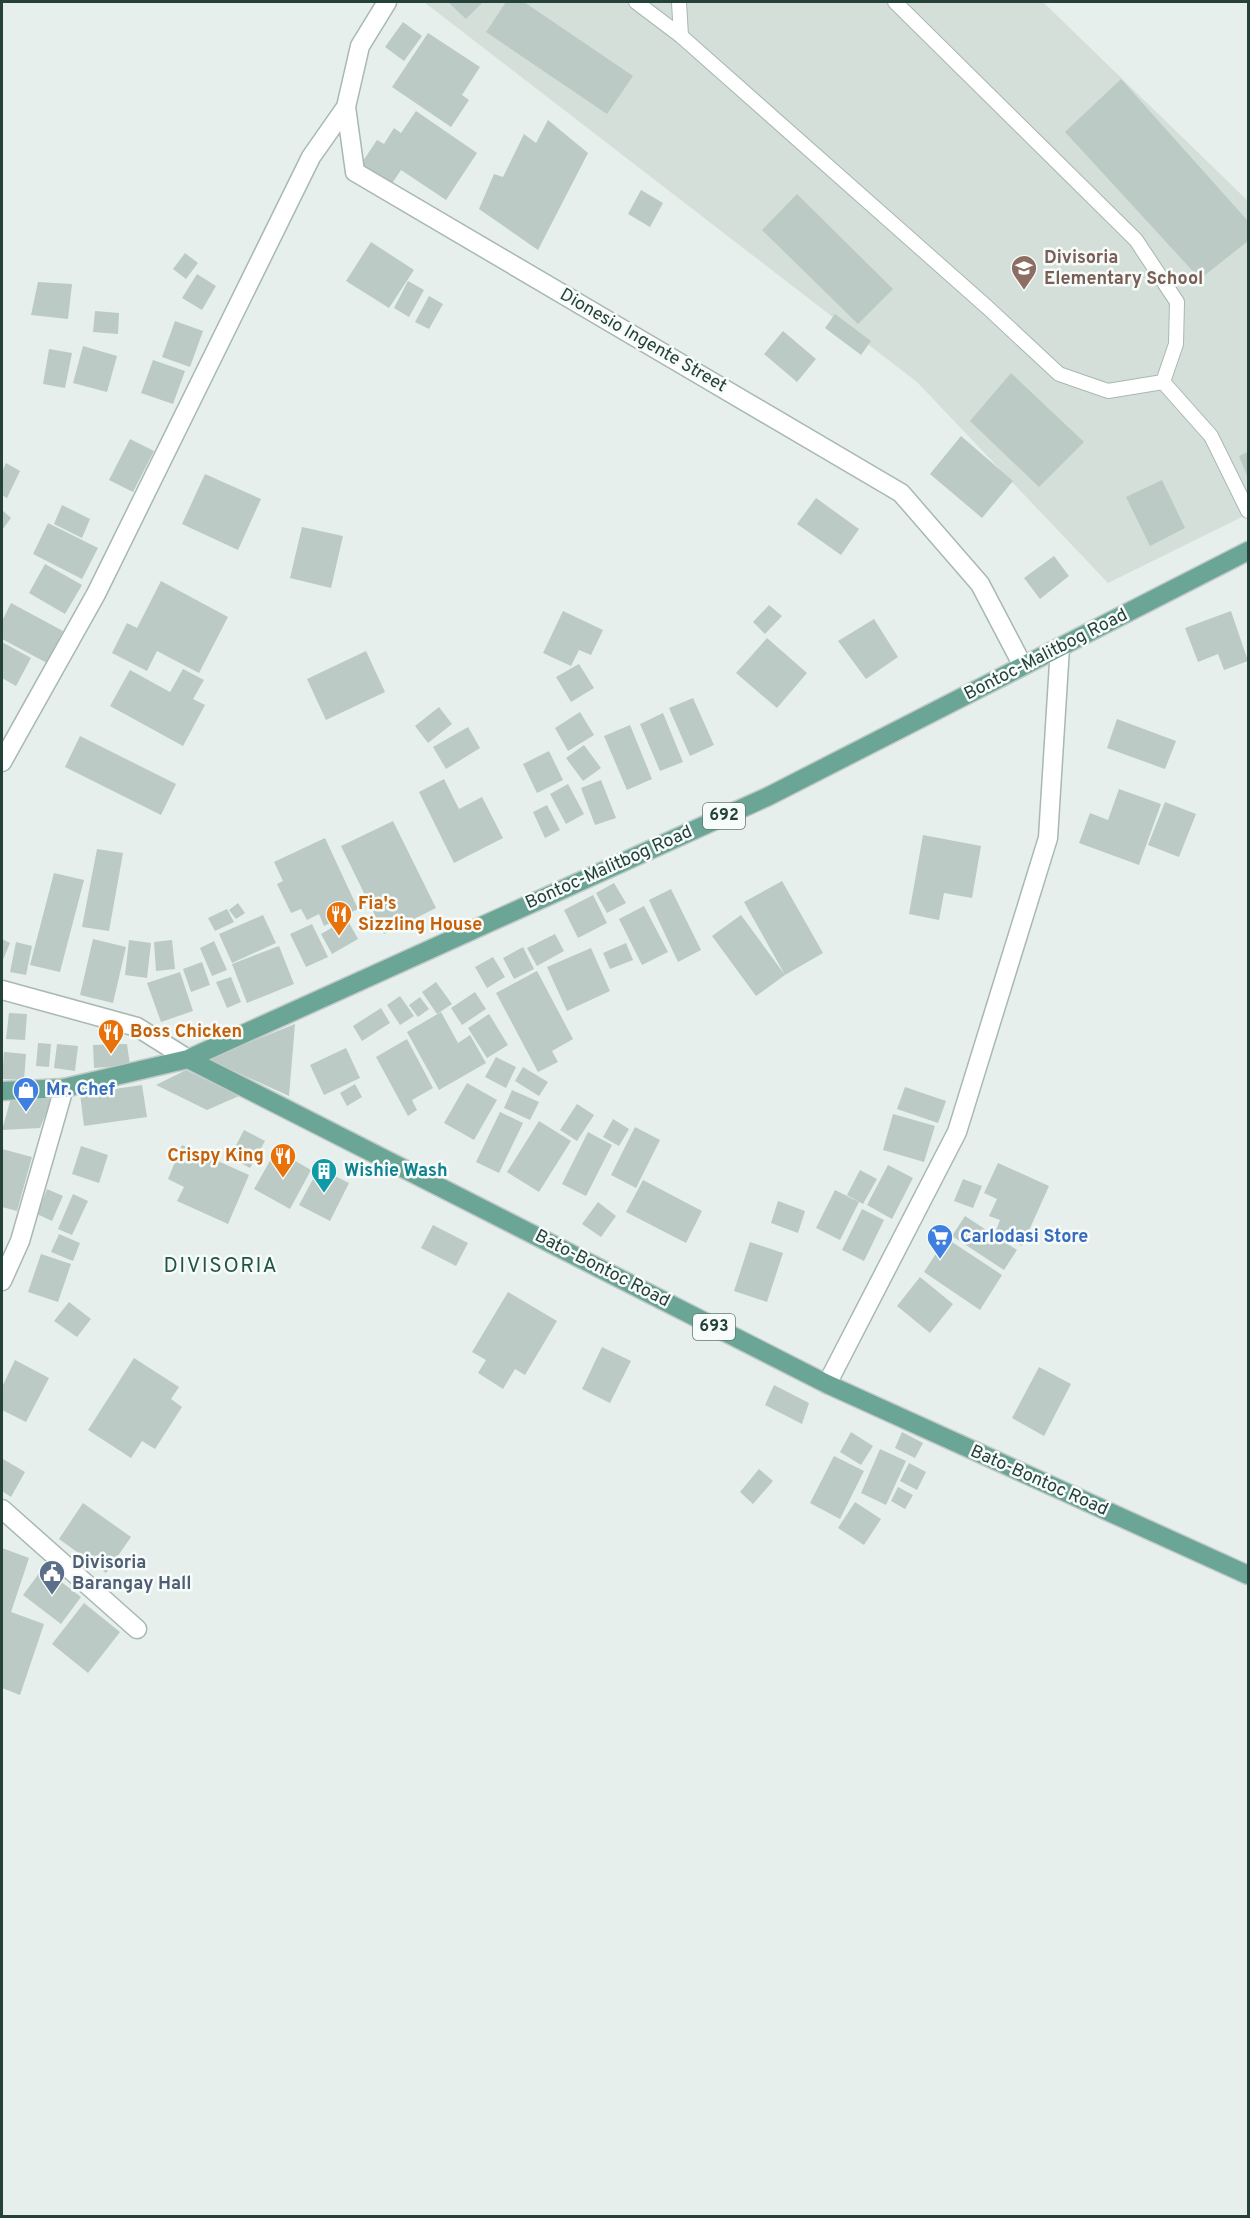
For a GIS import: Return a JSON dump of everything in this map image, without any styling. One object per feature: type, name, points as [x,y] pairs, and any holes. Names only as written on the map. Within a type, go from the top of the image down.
[{"type":"main road","name":"Bontoc-Malitbog Road","points":[[188,1059],[768,796],[1248,551]]},
{"type":"main road","name":"Bato-Bontoc Road","points":[[188,1059],[826,1384],[1248,1575]]},
{"type":"main road","name":"692","points":[[2,1091],[64,1088],[188,1059]]},
{"type":"street","name":"Dionesio Ingente Street","points":[[387,2],[360,46],[346,107],[355,172],[901,493],[980,584],[1023,666]]},
{"type":"street","points":[[2,762],[96,594],[311,157],[346,107]]},
{"type":"street","points":[[826,1384],[957,1132],[1048,838],[1060,648]]},
{"type":"street","points":[[2,990],[137,1027],[188,1059]]},
{"type":"street","points":[[2,1281],[20,1241],[64,1088]]},
{"type":"street","points":[[2,1509],[137,1629]]},
{"type":"lane","points":[[636,2],[681,36],[978,299],[1059,375],[1108,391],[1163,381]]},
{"type":"lane","points":[[679,2],[681,36]]},
{"type":"lane","points":[[895,2],[1136,240],[1177,302],[1176,344],[1163,381]]},
{"type":"lane","points":[[1163,381],[1211,436],[1248,511]]},
{"type":"shaded area","name":"Divisoria Elementary School","points":[[424,2],[1043,2],[1248,201],[1248,514],[1108,583],[917,382]]},
{"type":"building","points":[[448,2],[483,2],[466,19]]},
{"type":"building","points":[[506,2],[524,2],[633,76],[607,114],[486,32]]},
{"type":"building","points":[[403,22],[422,36],[404,61],[385,47]]},
{"type":"building","points":[[428,33],[480,67],[462,95],[469,100],[451,127],[392,87]]},
{"type":"building","points":[[1121,79],[1248,221],[1248,241],[1200,279],[1065,132]]},
{"type":"building","points":[[416,111],[477,153],[446,200],[401,170],[391,185],[361,164],[377,140],[384,144],[394,128],[401,133]]},
{"type":"building","points":[[548,120],[588,153],[538,250],[479,209],[494,174],[503,177],[524,134],[536,143]]},
{"type":"building","points":[[641,190],[663,203],[650,227],[628,214]]},
{"type":"building","points":[[797,194],[893,289],[858,324],[762,230]]},
{"type":"building","points":[[371,242],[414,270],[389,308],[346,281]]},
{"type":"building","points":[[185,253],[198,263],[186,279],[173,269]]},
{"type":"building","points":[[197,274],[216,286],[202,310],[182,298]]},
{"type":"building","points":[[408,281],[424,290],[409,317],[394,308]]},
{"type":"building","points":[[38,282],[72,284],[68,319],[31,315]]},
{"type":"building","points":[[429,296],[443,304],[429,329],[415,322]]},
{"type":"building","points":[[95,311],[119,313],[118,334],[93,332]]},
{"type":"building","points":[[835,314],[871,341],[861,355],[825,328]]},
{"type":"building","points":[[175,321],[203,331],[190,367],[162,357]]},
{"type":"building","points":[[783,331],[816,359],[797,382],[764,354]]},
{"type":"building","points":[[83,346],[117,356],[107,392],[73,383]]},
{"type":"building","points":[[49,349],[72,353],[65,388],[43,384]]},
{"type":"building","points":[[153,360],[185,371],[173,404],[141,393]]},
{"type":"building","points":[[1011,373],[1084,442],[1039,487],[970,421]]},
{"type":"building","points":[[961,436],[1013,481],[982,518],[930,474]]},
{"type":"building","points":[[130,439],[154,451],[133,492],[109,480]]},
{"type":"building","points":[[1248,452],[1248,478],[1239,456]]},
{"type":"building","points":[[6,463],[20,471],[7,498],[2,495],[2,472]]},
{"type":"building","points":[[205,474],[261,499],[238,550],[182,524]]},
{"type":"building","points":[[1162,480],[1185,528],[1150,546],[1126,497]]},
{"type":"building","points":[[816,498],[859,529],[841,555],[797,524]]},
{"type":"building","points":[[62,505],[90,519],[82,538],[54,524]]},
{"type":"building","points":[[2,510],[11,518],[2,530]]},
{"type":"building","points":[[48,523],[98,548],[82,579],[33,554]]},
{"type":"building","points":[[302,527],[343,536],[331,588],[290,578]]},
{"type":"building","points":[[1054,556],[1069,576],[1040,599],[1024,578]]},
{"type":"building","points":[[45,564],[82,585],[65,614],[29,593]]},
{"type":"building","points":[[161,581],[228,617],[199,673],[157,651],[147,671],[112,653],[127,623],[137,628]]},
{"type":"building","points":[[11,603],[63,631],[47,663],[2,639],[2,621]]},
{"type":"building","points":[[769,605],[782,616],[765,634],[753,622]]},
{"type":"building","points":[[563,611],[603,630],[591,655],[579,650],[571,666],[543,653]]},
{"type":"building","points":[[1231,611],[1248,661],[1224,670],[1218,654],[1198,662],[1185,628]]},
{"type":"building","points":[[874,619],[898,657],[866,679],[838,641]]},
{"type":"building","points":[[767,638],[807,673],[777,708],[736,673]]},
{"type":"building","points":[[2,642],[31,658],[16,686],[2,678]]},
{"type":"building","points":[[366,651],[385,692],[326,720],[307,679]]},
{"type":"building","points":[[579,664],[594,688],[571,702],[556,677]]},
{"type":"building","points":[[183,669],[204,680],[193,699],[205,705],[183,746],[110,706],[130,670],[170,692]]},
{"type":"building","points":[[693,698],[714,745],[690,756],[669,708]]},
{"type":"building","points":[[439,707],[452,724],[428,743],[415,726]]},
{"type":"building","points":[[580,712],[594,735],[568,751],[555,728]]},
{"type":"building","points":[[663,713],[683,762],[660,771],[640,724]]},
{"type":"building","points":[[1117,719],[1176,741],[1165,769],[1107,748]]},
{"type":"building","points":[[630,725],[652,779],[627,790],[604,736]]},
{"type":"building","points":[[468,727],[480,748],[446,769],[433,747]]},
{"type":"building","points":[[80,736],[176,784],[161,815],[65,767]]},
{"type":"building","points":[[584,745],[601,768],[583,781],[566,758]]},
{"type":"building","points":[[549,751],[563,780],[537,793],[523,764]]},
{"type":"building","points":[[444,779],[459,809],[482,797],[503,838],[454,863],[419,792]]},
{"type":"building","points":[[601,780],[616,818],[595,825],[581,788]]},
{"type":"building","points":[[568,784],[584,814],[566,824],[550,794]]},
{"type":"building","points":[[1119,789],[1161,804],[1139,865],[1079,843],[1090,813],[1108,820]]},
{"type":"building","points":[[1165,802],[1196,814],[1179,857],[1148,845]]},
{"type":"building","points":[[547,805],[560,830],[545,838],[533,812]]},
{"type":"building","points":[[393,821],[436,908],[384,934],[341,846]]},
{"type":"building","points":[[923,835],[981,846],[972,898],[944,893],[939,920],[909,914]]},
{"type":"building","points":[[325,838],[358,909],[324,926],[319,914],[307,920],[301,909],[291,913],[277,884],[283,881],[274,862]]},
{"type":"building","points":[[97,849],[123,853],[109,931],[82,927]]},
{"type":"building","points":[[54,873],[84,880],[60,972],[30,965]]},
{"type":"building","points":[[782,881],[823,953],[785,975],[744,902]]},
{"type":"building","points":[[614,883],[626,903],[607,913],[596,893]]},
{"type":"building","points":[[671,889],[701,950],[678,962],[649,900]]},
{"type":"building","points":[[593,895],[607,923],[578,938],[564,910]]},
{"type":"building","points":[[238,903],[245,913],[236,919],[229,910]]},
{"type":"building","points":[[644,906],[668,952],[642,965],[619,919]]},
{"type":"building","points":[[227,909],[234,922],[215,931],[208,918]]},
{"type":"building","points":[[263,915],[276,943],[232,963],[219,934]]},
{"type":"building","points":[[741,915],[785,975],[756,996],[712,936]]},
{"type":"building","name":"Fia's Sizzling House","points":[[347,919],[358,939],[332,954],[321,934]]},
{"type":"building","points":[[312,924],[328,957],[306,967],[290,934]]},
{"type":"building","points":[[555,934],[564,951],[537,966],[527,948]]},
{"type":"building","points":[[2,939],[10,943],[2,962]]},
{"type":"building","points":[[93,939],[126,947],[113,1003],[80,995]]},
{"type":"building","points":[[129,940],[151,943],[147,978],[125,975]]},
{"type":"building","points":[[172,940],[175,969],[156,971],[154,942]]},
{"type":"building","points":[[214,941],[227,970],[212,976],[200,948]]},
{"type":"building","points":[[16,942],[32,946],[26,975],[10,972]]},
{"type":"building","points":[[626,943],[633,960],[610,969],[603,953]]},
{"type":"building","points":[[279,946],[294,984],[247,1003],[232,964]]},
{"type":"building","points":[[523,947],[534,969],[514,979],[503,958]]},
{"type":"building","points":[[591,948],[610,991],[567,1011],[547,967]]},
{"type":"building","points":[[493,957],[505,977],[487,988],[475,967]]},
{"type":"building","points":[[202,962],[210,985],[191,992],[183,969]]},
{"type":"building","points":[[537,971],[573,1039],[552,1051],[558,1062],[538,1072],[496,993]]},
{"type":"building","points":[[180,972],[193,1011],[161,1022],[147,983]]},
{"type":"building","points":[[231,977],[241,1002],[227,1008],[216,982]]},
{"type":"building","points":[[436,982],[452,1004],[437,1014],[422,992]]},
{"type":"building","points":[[475,992],[486,1009],[462,1025],[451,1008]]},
{"type":"building","points":[[400,996],[414,1016],[400,1025],[387,1005]]},
{"type":"building","points":[[420,997],[429,1009],[418,1017],[409,1005]]},
{"type":"building","points":[[381,1008],[390,1023],[362,1041],[353,1026]]},
{"type":"building","points":[[441,1012],[458,1043],[470,1035],[486,1063],[439,1090],[407,1032]]},
{"type":"building","points":[[9,1013],[27,1014],[25,1040],[6,1039]]},
{"type":"building","points":[[489,1014],[508,1045],[487,1058],[468,1028]]},
{"type":"building","points":[[295,1024],[289,1096],[208,1059]]},
{"type":"building","points":[[407,1039],[433,1088],[412,1100],[417,1110],[408,1116],[376,1057]]},
{"type":"building","points":[[38,1043],[51,1044],[49,1067],[36,1066]]},
{"type":"building","points":[[57,1044],[78,1046],[75,1071],[54,1068]]},
{"type":"building","name":"Boss Chicken","points":[[127,1044],[130,1065],[94,1068],[93,1045]]},
{"type":"building","points":[[346,1048],[360,1078],[324,1095],[310,1065]]},
{"type":"building","points":[[4,1052],[26,1054],[24,1080],[2,1079]]},
{"type":"building","points":[[496,1057],[516,1067],[506,1088],[485,1077]]},
{"type":"building","points":[[523,1067],[548,1082],[539,1096],[515,1081]]},
{"type":"building","points":[[186,1070],[239,1096],[207,1110],[156,1085]]},
{"type":"building","points":[[467,1083],[497,1100],[474,1140],[444,1123]]},
{"type":"building","points":[[355,1084],[362,1097],[347,1106],[340,1093]]},
{"type":"building","points":[[142,1085],[147,1117],[84,1126],[80,1094]]},
{"type":"building","points":[[905,1087],[946,1101],[938,1123],[897,1109]]},
{"type":"building","points":[[512,1090],[539,1102],[530,1120],[504,1108]]},
{"type":"building","name":"Mr. Chef","points":[[53,1097],[40,1128],[2,1130],[11,1098]]},
{"type":"building","points":[[577,1104],[594,1115],[577,1141],[560,1130]]},
{"type":"building","points":[[500,1112],[523,1123],[499,1173],[476,1162]]},
{"type":"building","points":[[893,1114],[935,1126],[924,1162],[883,1150]]},
{"type":"building","points":[[613,1119],[629,1129],[619,1146],[603,1137]]},
{"type":"building","points":[[539,1121],[571,1141],[539,1192],[507,1172]]},
{"type":"building","points":[[635,1127],[660,1140],[636,1188],[611,1175]]},
{"type":"building","points":[[244,1130],[265,1141],[250,1168],[230,1157]]},
{"type":"building","points":[[588,1132],[612,1145],[586,1196],[562,1184]]},
{"type":"building","points":[[182,1145],[249,1175],[228,1224],[177,1201],[184,1187],[168,1179]]},
{"type":"building","points":[[81,1146],[108,1155],[99,1183],[72,1174]]},
{"type":"building","points":[[2,1149],[32,1157],[17,1211],[2,1207]]},
{"type":"building","name":"Crispy King","points":[[276,1150],[311,1170],[290,1209],[254,1189]]},
{"type":"building","points":[[998,1163],[1049,1186],[1022,1246],[995,1233],[1000,1220],[989,1216],[997,1199],[984,1193]]},
{"type":"building","points":[[888,1165],[913,1178],[892,1219],[867,1205]]},
{"type":"building","name":"Wishie Wash","points":[[319,1168],[349,1183],[330,1221],[299,1205]]},
{"type":"building","points":[[860,1170],[877,1179],[863,1204],[847,1195]]},
{"type":"building","points":[[963,1179],[982,1186],[973,1208],[954,1201]]},
{"type":"building","points":[[643,1180],[702,1211],[686,1243],[626,1212]]},
{"type":"building","points":[[47,1189],[63,1196],[52,1221],[37,1214]]},
{"type":"building","points":[[835,1190],[859,1202],[840,1240],[816,1228]]},
{"type":"building","points":[[73,1194],[88,1201],[72,1235],[58,1229]]},
{"type":"building","points":[[778,1201],[805,1211],[798,1233],[771,1223]]},
{"type":"building","points":[[598,1202],[616,1216],[601,1237],[582,1224]]},
{"type":"building","points":[[862,1209],[884,1220],[864,1261],[842,1250]]},
{"type":"building","points":[[965,1216],[1017,1250],[1004,1270],[952,1236]]},
{"type":"building","points":[[433,1225],[468,1243],[456,1266],[421,1248]]},
{"type":"building","points":[[59,1234],[80,1243],[73,1261],[51,1252]]},
{"type":"building","points":[[946,1238],[1002,1275],[980,1310],[924,1272]]},
{"type":"building","points":[[750,1242],[783,1253],[767,1302],[734,1291]]},
{"type":"building","points":[[41,1254],[71,1264],[58,1302],[28,1292]]},
{"type":"building","points":[[920,1277],[953,1304],[930,1333],[897,1306]]},
{"type":"building","points":[[508,1292],[557,1321],[525,1375],[515,1369],[503,1389],[478,1373],[486,1360],[472,1352]]},
{"type":"building","points":[[69,1302],[91,1319],[77,1337],[54,1321]]},
{"type":"building","points":[[602,1347],[631,1361],[610,1403],[582,1389]]},
{"type":"building","points":[[134,1358],[179,1387],[171,1399],[182,1407],[155,1449],[142,1441],[131,1458],[88,1430]]},
{"type":"building","points":[[15,1360],[49,1378],[26,1422],[2,1410],[2,1387]]},
{"type":"building","points":[[1039,1367],[1071,1384],[1044,1436],[1012,1418]]},
{"type":"building","points":[[774,1385],[809,1403],[802,1424],[765,1405]]},
{"type":"building","points":[[851,1432],[873,1446],[861,1465],[840,1452]]},
{"type":"building","points":[[902,1432],[923,1443],[915,1458],[895,1448]]},
{"type":"building","points":[[880,1449],[906,1461],[886,1505],[861,1493]]},
{"type":"building","points":[[834,1456],[864,1471],[840,1519],[810,1503]]},
{"type":"building","points":[[3,1459],[25,1472],[11,1497],[2,1491]]},
{"type":"building","points":[[909,1463],[926,1472],[917,1490],[900,1481]]},
{"type":"building","points":[[759,1469],[773,1481],[753,1504],[740,1492]]},
{"type":"building","points":[[898,1487],[913,1495],[905,1509],[891,1501]]},
{"type":"building","points":[[855,1502],[881,1519],[864,1545],[838,1528]]},
{"type":"building","points":[[83,1503],[131,1537],[106,1573],[59,1539]]},
{"type":"building","points":[[2,1548],[29,1558],[11,1612],[44,1624],[20,1695],[2,1688]]},
{"type":"building","name":"Divisoria Barangay Hall","points":[[43,1568],[81,1597],[61,1624],[23,1595]]},
{"type":"building","points":[[84,1603],[120,1632],[88,1673],[52,1644]]},
{"type":"place","name":"Divisoria Elementary School","points":[[1024,291]]},
{"type":"place","name":"Fia's Sizzling House","points":[[339,937]]},
{"type":"place","name":"Boss Chicken","points":[[111,1055]]},
{"type":"place","name":"Mr. Chef","points":[[26,1113]]},
{"type":"place","name":"Crispy King","points":[[283,1179]]},
{"type":"place","name":"Wishie Wash","points":[[324,1194]]},
{"type":"place","name":"Carlodasi Store","points":[[940,1260]]},
{"type":"place","name":"Divisoria Barangay Hall","points":[[52,1596]]},
{"type":"district","name":"DIVISORIA","points":[[221,1266]]}]
